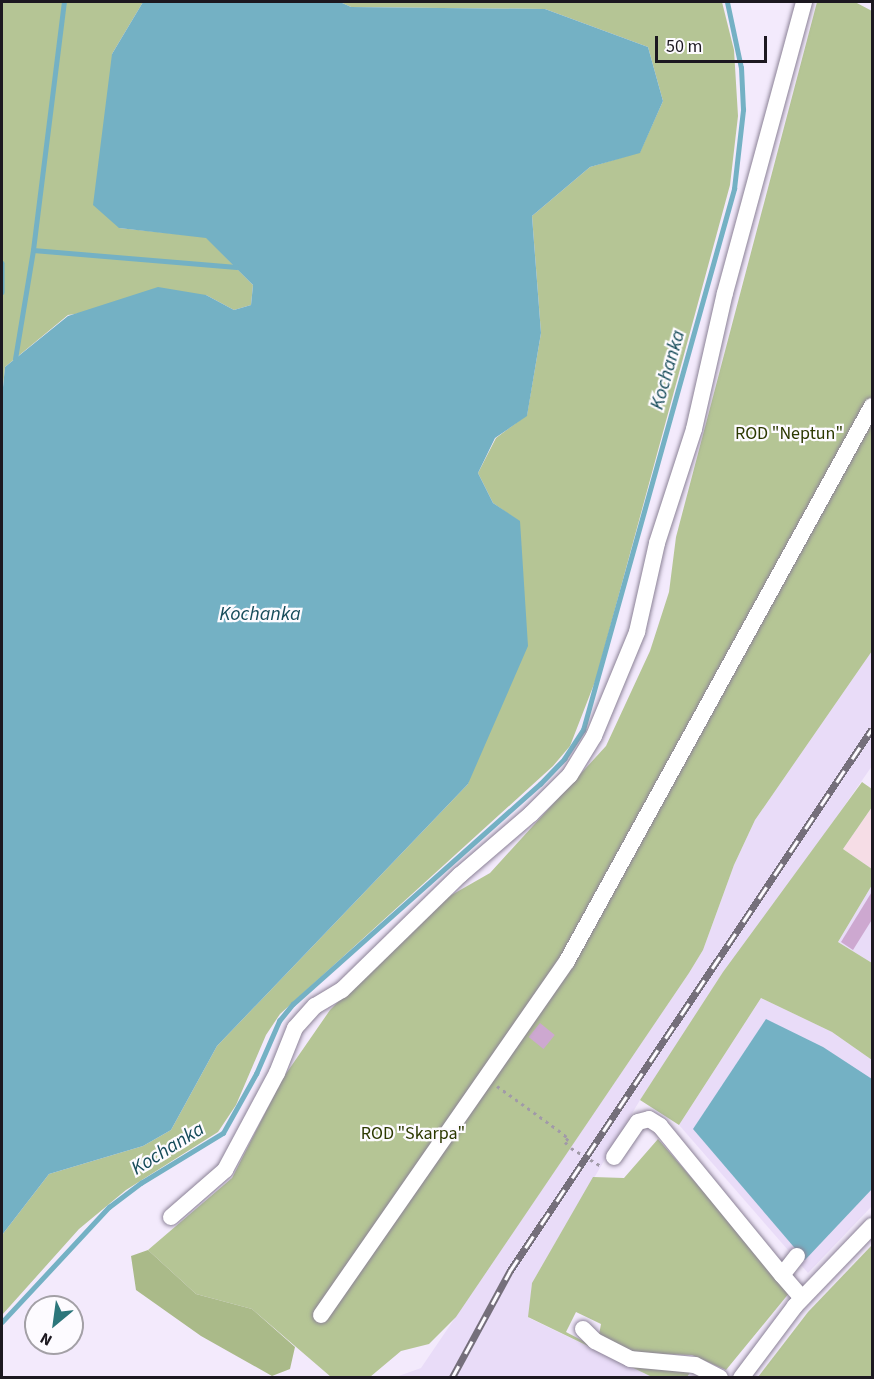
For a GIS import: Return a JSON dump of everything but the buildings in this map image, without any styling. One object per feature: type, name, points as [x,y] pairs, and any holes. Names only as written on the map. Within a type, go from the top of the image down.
[{"type":"street","points":[[171,1217],[225,1170],[277,1073],[295,1028],[315,1006],[342,990],[460,875],[531,814],[570,774],[594,736],[637,632],[657,543],[694,429],[725,293],[804,2]]},
{"type":"street","points":[[321,1315],[486,1078],[588,926],[873,406]]},
{"type":"street","points":[[614,1157],[638,1122],[650,1119],[660,1126],[802,1298]]},
{"type":"street","points":[[741,1377],[802,1298],[873,1226]]},
{"type":"street","points":[[782,1275],[797,1256]]},
{"type":"street","points":[[583,1329],[595,1341],[630,1359],[695,1365],[720,1377]]},
{"type":"path","points":[[486,1078],[558,1130],[568,1138],[565,1142],[571,1148],[599,1166],[608,1165],[614,1157]]},
{"type":"shaded area","points":[[872,651],[872,766],[640,1100],[532,1283],[529,1318],[652,1377],[393,1378],[421,1368],[689,973],[703,950],[734,865],[755,820]]},
{"type":"shaded area","points":[[872,807],[872,869],[843,849]]},
{"type":"shaded area","points":[[872,885],[872,963],[838,942]]},
{"type":"shaded area","points":[[761,998],[832,1032],[872,1060],[872,1206],[808,1273],[679,1125]]},
{"type":"green space","points":[[2,2],[143,2],[112,54],[119,228],[206,237],[253,285],[251,305],[234,310],[206,295],[68,315],[5,367],[2,397]]},
{"type":"green space","points":[[340,2],[722,2],[734,50],[738,116],[730,185],[596,679],[570,746],[553,766],[280,1014],[266,1035],[236,1105],[218,1132],[126,1190],[79,1229],[2,1315],[2,1235],[49,1174],[143,1146],[171,1130],[217,1046],[468,784],[520,522],[493,503],[478,473],[496,438],[527,415],[541,333],[532,216],[590,167],[640,152],[663,101],[648,47],[545,9],[351,7]]},
{"type":"green space","name":"ROD \"Skarpa\"","points":[[817,2],[855,2],[872,11],[872,651],[755,820],[734,865],[703,950],[689,973],[456,1317],[429,1344],[401,1351],[370,1377],[331,1377],[252,1309],[196,1294],[148,1250],[232,1178],[283,1078],[330,1010],[434,905],[490,873],[606,746],[650,651],[669,592],[676,537]]},
{"type":"green space","points":[[862,782],[872,789],[872,807],[843,849],[872,869],[872,885],[838,942],[872,963],[872,1060],[832,1032],[761,998],[679,1125],[640,1100],[723,972]]},
{"type":"green space","points":[[658,1139],[790,1292],[726,1370],[692,1355],[632,1353],[599,1335],[601,1324],[576,1312],[566,1332],[631,1366],[691,1371],[687,1377],[652,1377],[528,1317],[532,1283],[593,1177],[624,1178]]},
{"type":"green space","points":[[872,1245],[872,1377],[758,1377],[808,1312]]},
{"type":"green space","points":[[148,1250],[196,1294],[252,1309],[295,1347],[290,1369],[272,1376],[201,1336],[136,1290],[131,1256]]},
{"type":"water","name":"Kochanka","points":[[143,2],[340,2],[351,7],[545,9],[648,47],[663,101],[640,153],[590,167],[532,216],[541,333],[527,416],[495,438],[478,473],[493,503],[520,521],[528,646],[468,784],[217,1046],[171,1130],[143,1146],[49,1174],[2,1235],[2,397],[5,367],[68,316],[158,287],[206,295],[234,310],[251,305],[253,285],[206,238],[119,228],[93,205],[112,54]]},
{"type":"water","points":[[766,1019],[823,1047],[872,1079],[872,1189],[805,1260],[693,1129]]},
{"type":"waterway","points":[[15,359],[33,250],[64,2]]},
{"type":"waterway","name":"Kochanka","points":[[2,1322],[109,1207],[141,1183],[223,1133],[256,1074],[279,1021],[293,1004],[540,784],[564,759],[583,730],[734,189],[743,110],[741,68],[727,2]]},
{"type":"waterway","points":[[33,250],[236,267]]},
{"type":"waterway","points":[[2,263],[2,292]]},
{"type":"railway","points":[[452,1378],[510,1271],[872,729]]},
{"type":"park label","name":"ROD \"Neptun\"","points":[[789,434]]}]
